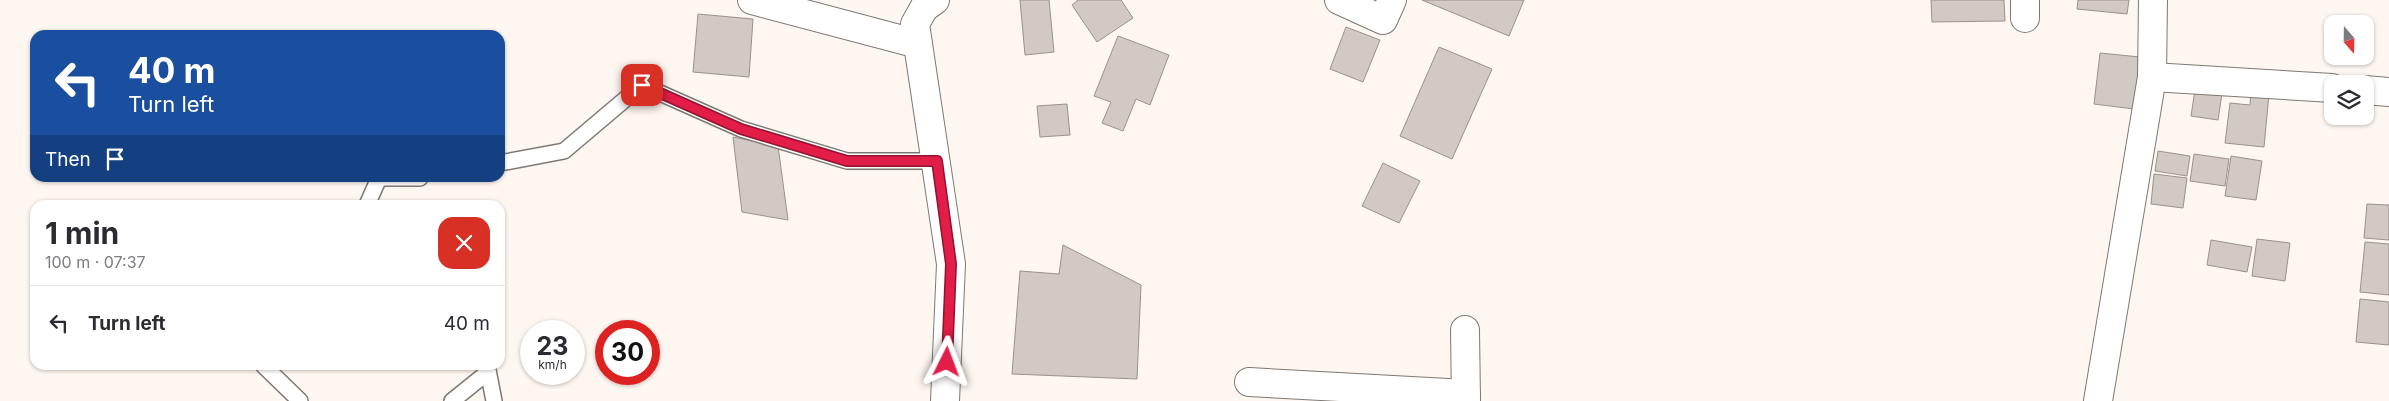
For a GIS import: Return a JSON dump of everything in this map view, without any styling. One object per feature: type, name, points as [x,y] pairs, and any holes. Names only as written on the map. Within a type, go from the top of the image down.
[{"type":"street","points":[[752,0],[918,44]]},
{"type":"street","points":[[935,0],[924,8],[915,24],[951,264],[945,401]]},
{"type":"street","points":[[1339,0],[1383,20],[1392,0]]},
{"type":"street","points":[[2098,401],[2152,77],[2153,0]]},
{"type":"street","points":[[2152,77],[2324,88]]},
{"type":"street","points":[[2374,91],[2389,92]]},
{"type":"street","points":[[1250,382],[1466,398],[1465,330]]},
{"type":"lane","points":[[505,162],[564,151],[642,85],[741,129],[847,161],[937,161]]},
{"type":"lane","points":[[369,200],[377,182]]},
{"type":"lane","points":[[267,370],[300,401]]},
{"type":"lane","points":[[452,401],[486,370]]},
{"type":"lane","points":[[487,370],[494,401]]},
{"type":"building","points":[[1020,0],[1049,0],[1054,52],[1025,55]]},
{"type":"building","points":[[1078,0],[1121,0],[1133,18],[1097,42],[1072,5]]},
{"type":"building","points":[[1422,0],[1524,0],[1509,36]]},
{"type":"building","points":[[1931,0],[2004,0],[2005,21],[1932,22]]},
{"type":"building","points":[[2078,0],[2129,0],[2127,14],[2077,9]]},
{"type":"building","points":[[698,14],[753,19],[749,77],[693,72]]},
{"type":"building","points":[[1346,27],[1380,40],[1363,82],[1330,69]]},
{"type":"building","points":[[1118,36],[1169,55],[1150,105],[1136,99],[1123,131],[1102,123],[1111,102],[1094,96]]},
{"type":"building","points":[[1439,47],[1492,69],[1452,159],[1400,136]]},
{"type":"building","points":[[2100,53],[2140,57],[2134,109],[2094,104]]},
{"type":"building","points":[[2196,83],[2223,87],[2218,120],[2191,116]]},
{"type":"building","points":[[2251,92],[2269,94],[2264,147],[2225,143],[2230,103],[2250,105]]},
{"type":"building","points":[[1067,104],[1070,135],[1040,137],[1037,106]]},
{"type":"building","points":[[733,137],[778,146],[788,220],[742,212]]},
{"type":"building","points":[[2158,151],[2190,156],[2187,176],[2155,171]]},
{"type":"building","points":[[2194,154],[2229,159],[2225,186],[2190,181]]},
{"type":"building","points":[[2231,156],[2262,161],[2256,200],[2225,196]]},
{"type":"building","points":[[1383,163],[1420,181],[1399,223],[1362,206]]},
{"type":"building","points":[[2154,174],[2187,178],[2183,208],[2151,204]]},
{"type":"building","points":[[2367,204],[2389,205],[2389,240],[2364,238]]},
{"type":"building","points":[[2257,239],[2290,243],[2285,281],[2252,276]]},
{"type":"building","points":[[2211,240],[2252,247],[2247,272],[2207,265]]},
{"type":"building","points":[[2365,242],[2389,244],[2389,295],[2360,292]]},
{"type":"building","points":[[1063,245],[1141,285],[1137,379],[1012,374],[1020,271],[1059,274]]},
{"type":"building","points":[[2360,299],[2389,302],[2389,345],[2356,342]]},
{"type":"route","points":[[642,85],[741,129],[847,161],[937,161],[951,264],[947,362]]}]
